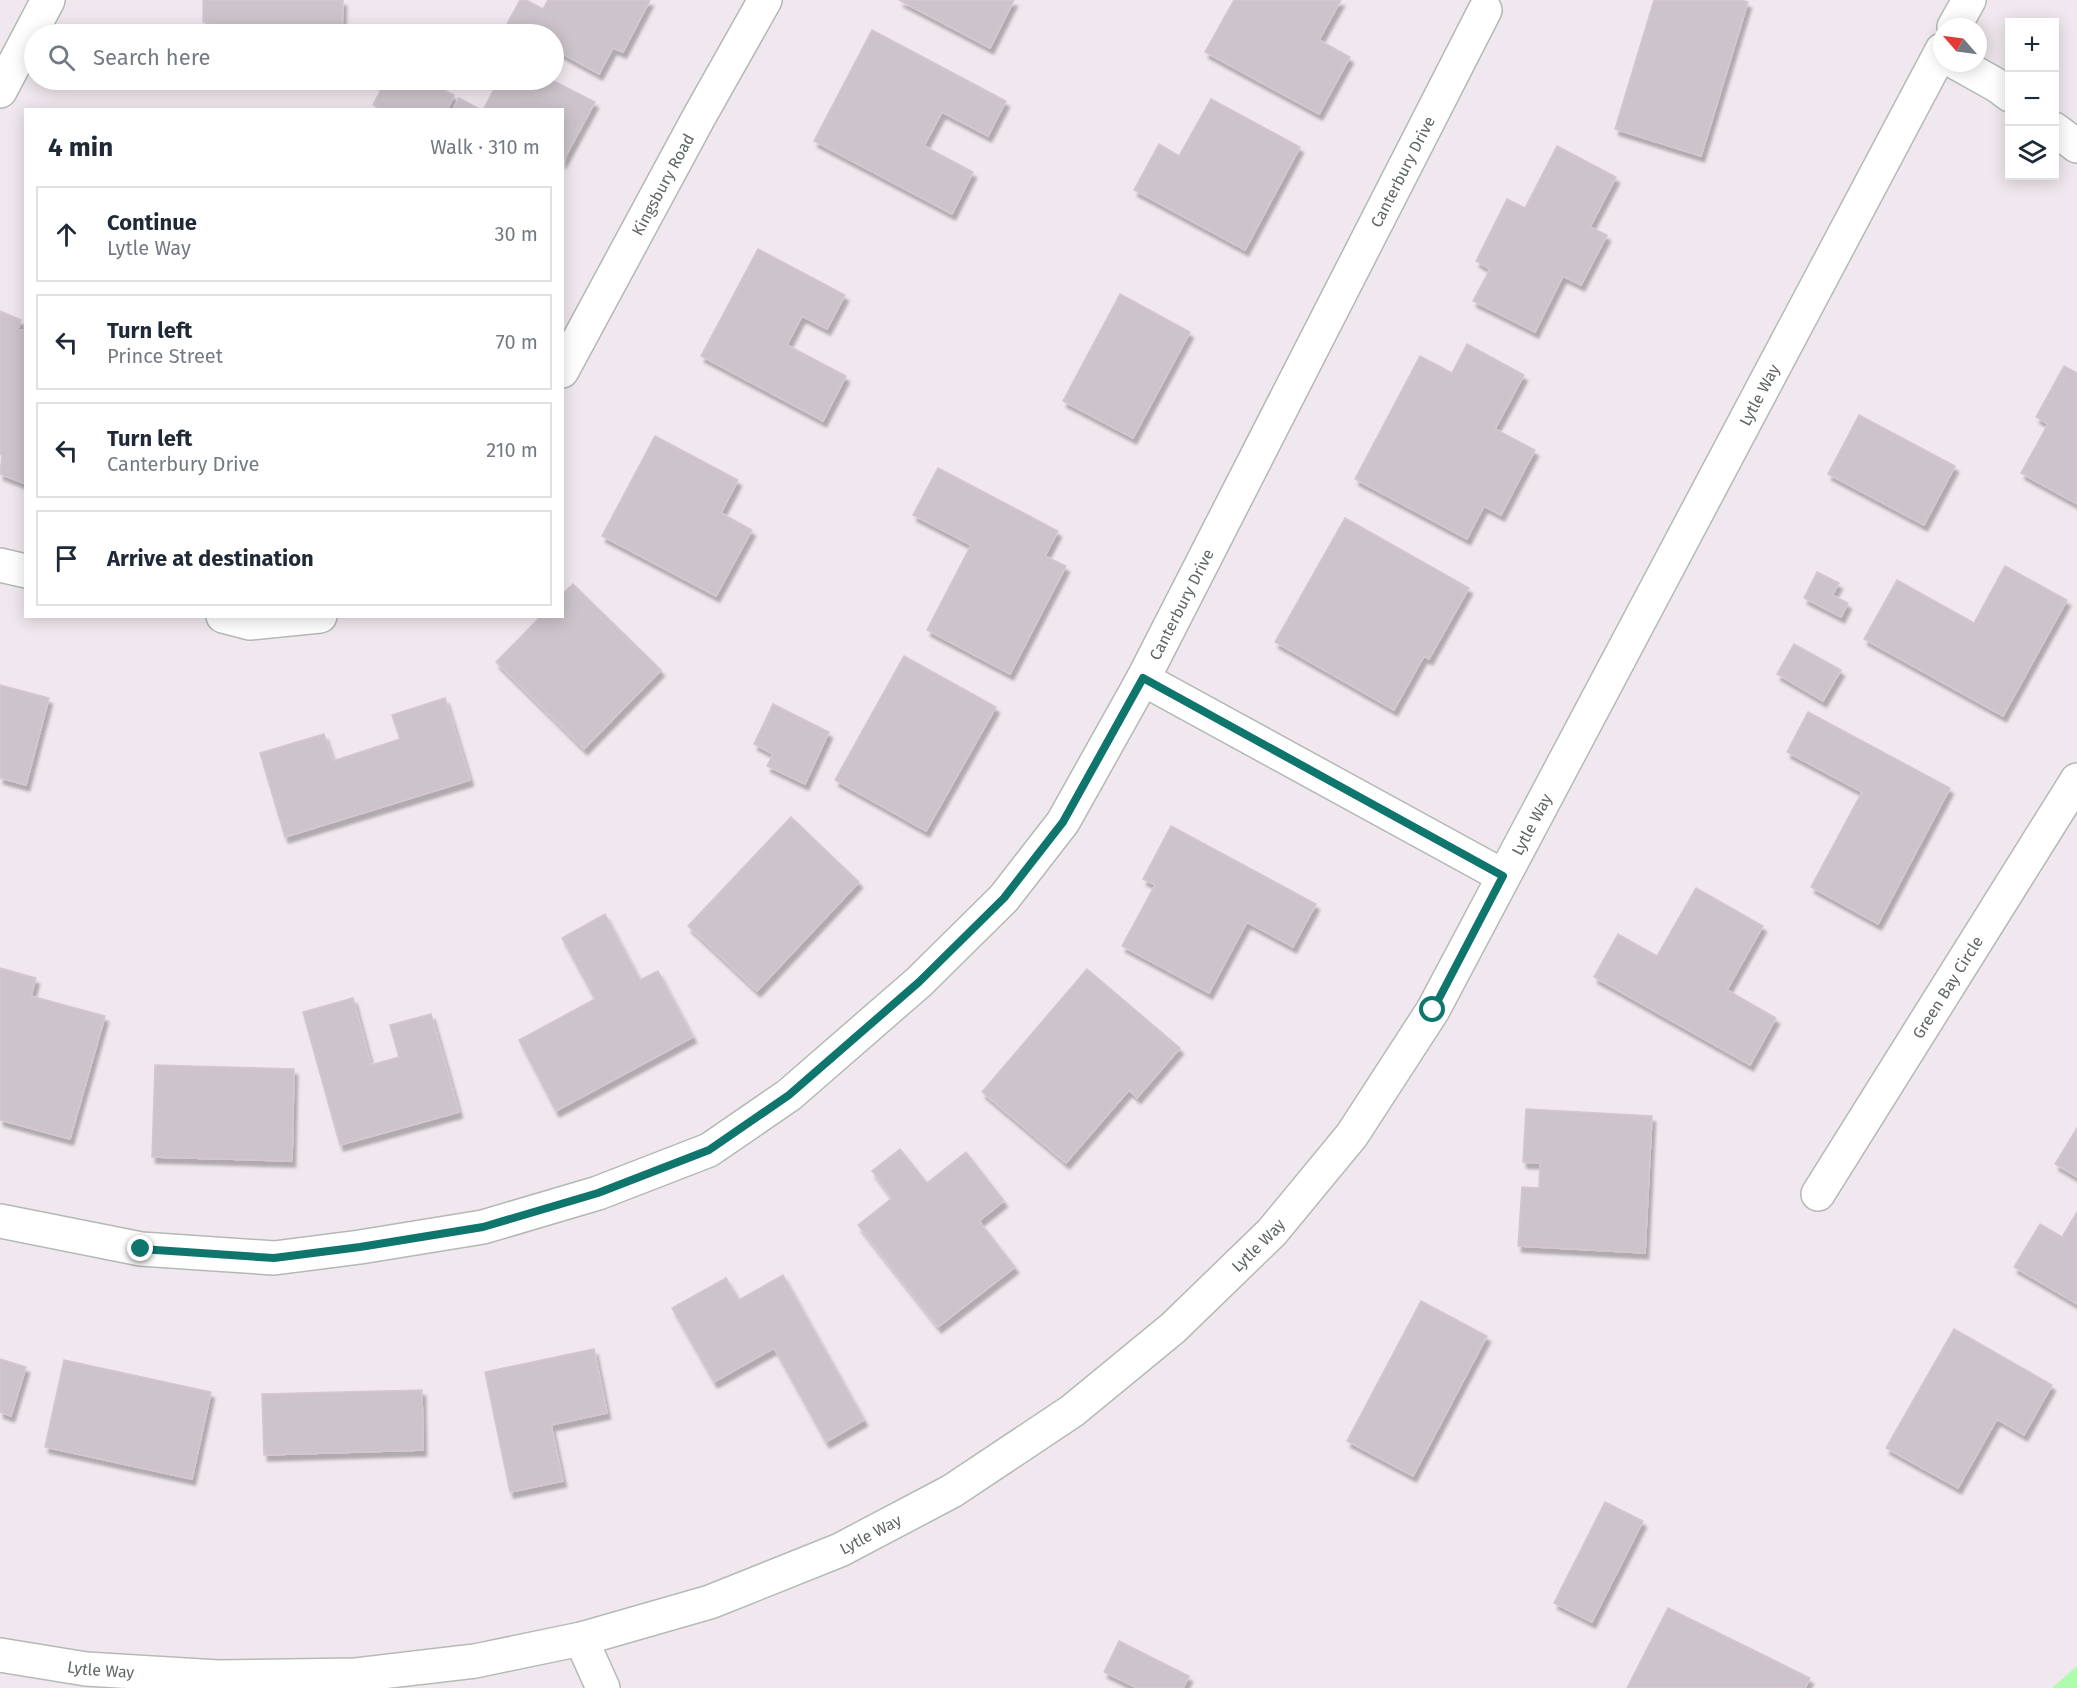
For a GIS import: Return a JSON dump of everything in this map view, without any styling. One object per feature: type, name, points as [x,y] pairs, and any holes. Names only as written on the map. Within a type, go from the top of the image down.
[{"type":"street","points":[[35,24],[48,0]]},
{"type":"street","name":"Kingsbury Road","points":[[564,367],[765,0]]},
{"type":"street","name":"Lytle Way","points":[[1961,18],[1969,0]]},
{"type":"street","name":"Canterbury Drive","points":[[0,1221],[141,1249],[274,1258],[360,1247],[483,1227],[598,1193],[709,1150],[789,1095],[919,982],[1004,898],[1063,822],[1143,678],[1485,10]]},
{"type":"street","points":[[0,91],[24,46]]},
{"type":"street","name":"Lytle Way","points":[[0,1655],[86,1669],[218,1677],[356,1676],[475,1661],[580,1639],[710,1602],[840,1550],[952,1491],[1072,1411],[1173,1328],[1272,1232],[1352,1135],[1433,1010],[1935,72]]},
{"type":"street","points":[[1978,72],[2005,91]]},
{"type":"street","points":[[2059,132],[2077,146]]},
{"type":"street","points":[[0,565],[24,571]]},
{"type":"street","points":[[231,618],[250,623],[300,618]]},
{"type":"street","points":[[1143,678],[1503,876]]},
{"type":"street","name":"Green Bay Circle","points":[[1818,1194],[2077,780]]},
{"type":"street","points":[[580,1639],[603,1688]]},
{"type":"shaded area","points":[[2077,1666],[2077,1688],[2052,1688]]},
{"type":"building","points":[[203,0],[343,0],[342,24],[208,24],[208,22],[203,22]]},
{"type":"building","points":[[520,0],[526,0],[543,9],[548,0],[650,0],[623,52],[613,48],[599,74],[564,55],[564,24],[507,24]]},
{"type":"building","points":[[899,0],[1014,0],[990,48]]},
{"type":"building","points":[[1234,0],[1341,0],[1319,40],[1350,57],[1319,114],[1205,52]]},
{"type":"building","points":[[1654,0],[1741,0],[1748,2],[1701,156],[1615,129]]},
{"type":"building","points":[[872,30],[1006,101],[988,136],[942,112],[924,146],[973,172],[952,214],[814,141]]},
{"type":"building","points":[[564,86],[595,102],[564,159],[564,108],[484,108],[494,90],[564,90]]},
{"type":"building","points":[[381,90],[444,90],[454,95],[448,108],[378,108],[373,105]]},
{"type":"building","points":[[459,98],[477,108],[454,108]]},
{"type":"building","points":[[1211,99],[1300,147],[1245,250],[1134,190],[1159,144],[1179,156]]},
{"type":"building","points":[[1557,146],[1616,177],[1590,227],[1607,235],[1581,285],[1563,276],[1535,332],[1473,301],[1490,269],[1476,261],[1507,199],[1525,208]]},
{"type":"building","points":[[758,249],[845,295],[827,329],[802,316],[787,345],[846,376],[823,421],[701,356]]},
{"type":"building","points":[[1120,294],[1190,332],[1133,438],[1063,401]]},
{"type":"building","points":[[0,311],[21,320],[18,329],[24,331],[24,483],[0,474],[2,455],[0,454]]},
{"type":"building","points":[[1467,344],[1524,375],[1495,429],[1535,450],[1501,515],[1484,506],[1467,539],[1355,479],[1420,356],[1452,373]]},
{"type":"building","points":[[2064,366],[2077,373],[2077,504],[2021,473],[2048,424],[2036,417]]},
{"type":"building","points":[[1859,415],[1955,466],[1924,525],[1828,474]]},
{"type":"building","points":[[655,436],[738,480],[721,513],[752,530],[716,596],[602,536]]},
{"type":"building","points":[[938,468],[1058,531],[1045,556],[1066,566],[1010,674],[927,630],[971,545],[913,515]]},
{"type":"building","points":[[1345,518],[1469,588],[1429,659],[1424,656],[1394,710],[1275,642]]},
{"type":"building","points":[[2005,566],[2067,600],[2003,716],[1864,639],[1897,580],[1974,623]]},
{"type":"building","points":[[1817,572],[1839,583],[1832,595],[1848,603],[1841,617],[1804,598]]},
{"type":"building","points":[[573,584],[661,670],[584,749],[496,662],[539,618],[564,618],[564,592]]},
{"type":"building","points":[[1794,644],[1841,670],[1823,701],[1777,674]]},
{"type":"building","points":[[904,656],[996,707],[926,831],[835,780]]},
{"type":"building","points":[[0,685],[49,698],[26,785],[0,778]]},
{"type":"building","points":[[445,698],[470,780],[285,837],[260,753],[324,734],[333,761],[400,739],[392,715]]},
{"type":"building","points":[[773,704],[829,732],[805,784],[767,766],[773,754],[754,744]]},
{"type":"building","points":[[1808,712],[1950,788],[1878,924],[1811,887],[1862,792],[1787,752]]},
{"type":"building","points":[[791,817],[859,882],[757,991],[688,926]]},
{"type":"building","points":[[1171,826],[1316,904],[1293,947],[1247,922],[1209,993],[1122,946],[1155,885],[1143,879]]},
{"type":"building","points":[[1696,888],[1763,926],[1727,990],[1776,1018],[1750,1065],[1594,977],[1618,934],[1657,956]]},
{"type":"building","points":[[605,914],[640,980],[658,971],[693,1037],[556,1111],[519,1040],[595,999],[562,938]]},
{"type":"building","points":[[0,968],[36,978],[31,996],[105,1016],[70,1139],[0,1120]]},
{"type":"building","points":[[1087,969],[1180,1048],[1137,1098],[1129,1090],[1066,1163],[982,1092]]},
{"type":"building","points":[[353,998],[371,1065],[399,1057],[390,1025],[431,1014],[459,1112],[340,1145],[303,1012]]},
{"type":"building","points":[[155,1065],[294,1069],[292,1161],[152,1157]]},
{"type":"building","points":[[1526,1109],[1652,1116],[1645,1253],[1518,1246],[1522,1187],[1539,1188],[1540,1163],[1523,1162]]},
{"type":"building","points":[[2077,1128],[2077,1177],[2055,1164]]},
{"type":"building","points":[[900,1149],[927,1183],[966,1152],[1004,1201],[979,1221],[1015,1267],[938,1327],[858,1225],[892,1198],[872,1171]]},
{"type":"building","points":[[2077,1212],[2077,1304],[2014,1267],[2040,1224],[2062,1237]]},
{"type":"building","points":[[783,1275],[864,1420],[826,1442],[774,1348],[714,1382],[672,1308],[726,1278],[739,1300]]},
{"type":"building","points":[[1421,1301],[1487,1336],[1413,1476],[1347,1441]]},
{"type":"building","points":[[1954,1329],[2052,1385],[2024,1435],[1997,1419],[1958,1488],[1886,1448]]},
{"type":"building","points":[[594,1349],[607,1413],[551,1425],[563,1481],[510,1492],[485,1372]]},
{"type":"building","points":[[0,1359],[26,1367],[11,1416],[0,1412]]},
{"type":"building","points":[[64,1360],[211,1392],[192,1479],[45,1447]]},
{"type":"building","points":[[422,1390],[423,1450],[264,1455],[262,1394]]},
{"type":"building","points":[[1605,1502],[1643,1521],[1592,1622],[1554,1603]]},
{"type":"building","points":[[1668,1608],[1810,1678],[1805,1688],[1627,1688]]},
{"type":"building","points":[[1119,1641],[1189,1676],[1183,1688],[1137,1688],[1104,1672]]},
{"type":"route","points":[[141,1249],[274,1258],[483,1227],[598,1193],[709,1150],[789,1095],[919,982],[1004,898],[1063,822],[1143,678],[1503,876],[1433,1010]]}]
